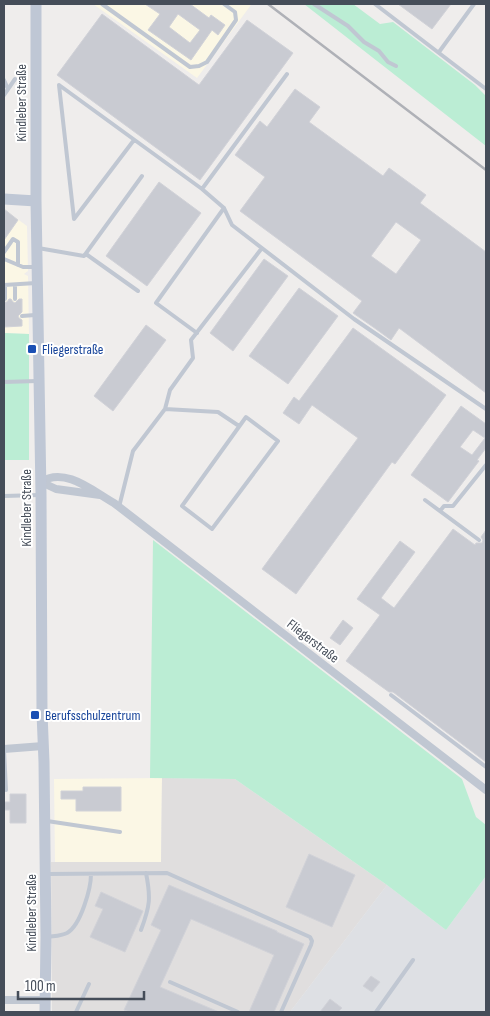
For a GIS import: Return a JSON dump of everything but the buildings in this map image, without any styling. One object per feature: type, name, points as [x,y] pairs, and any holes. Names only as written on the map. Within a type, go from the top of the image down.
[{"type":"main road","name":"Kindleber Straße","points":[[36,4],[36,201],[41,482],[42,731],[45,821],[45,1006]]},
{"type":"main road","points":[[4,199],[36,201]]},
{"type":"street","name":"Fliegerstraße","points":[[41,482],[51,476],[66,478],[87,486],[119,507],[486,790]]},
{"type":"street","name":"Fliegerstraße","points":[[41,482],[56,488],[100,495]]},
{"type":"street","points":[[4,749],[43,746]]},
{"type":"street","points":[[4,1000],[45,1006]]},
{"type":"lane","points":[[102,4],[190,67],[207,62],[236,20],[235,12],[224,4]]},
{"type":"lane","points":[[314,4],[348,26],[364,42],[379,51],[388,62],[396,66]]},
{"type":"lane","points":[[376,4],[486,89]]},
{"type":"lane","points":[[439,52],[474,4]]},
{"type":"lane","points":[[202,189],[287,74]]},
{"type":"lane","points":[[4,95],[15,79]]},
{"type":"lane","points":[[4,80],[8,89]]},
{"type":"lane","points":[[134,140],[74,219],[59,85],[202,189],[224,208],[232,224],[354,319],[486,409]]},
{"type":"lane","points":[[38,248],[84,256],[142,176]]},
{"type":"lane","points":[[197,333],[156,302],[224,208]]},
{"type":"lane","points":[[4,252],[12,239],[18,242],[18,265]]},
{"type":"lane","points":[[119,507],[133,452],[165,409],[170,390],[194,358],[191,340],[262,248]]},
{"type":"lane","points":[[86,254],[138,291]]},
{"type":"lane","points":[[4,259],[23,267],[38,266]]},
{"type":"lane","points":[[5,299],[4,285],[38,283]]},
{"type":"lane","points":[[15,284],[15,299]]},
{"type":"lane","points":[[22,316],[39,315]]},
{"type":"lane","points":[[4,382],[39,382]]},
{"type":"lane","points":[[165,409],[218,412],[239,426]]},
{"type":"lane","points":[[246,417],[278,442],[212,529],[182,506],[239,426],[246,417]]},
{"type":"lane","points":[[440,511],[444,506],[454,506],[486,465]]},
{"type":"lane","points":[[4,496],[41,494]]},
{"type":"lane","points":[[425,500],[479,540]]},
{"type":"lane","points":[[391,695],[486,767]]},
{"type":"lane","points":[[4,749],[6,790]]},
{"type":"lane","points":[[45,821],[120,832]]},
{"type":"lane","points":[[141,930],[148,911],[150,894],[146,873]]},
{"type":"lane","points":[[45,874],[168,873],[312,938],[311,945],[281,1012]]},
{"type":"lane","points":[[46,937],[67,933],[75,925],[88,894],[91,874]]},
{"type":"lane","points":[[376,1012],[413,960]]},
{"type":"lane","points":[[170,982],[238,1012]]},
{"type":"lane","points":[[76,1012],[89,984]]},
{"type":"shaded area","points":[[93,4],[249,4],[251,5],[197,78]]},
{"type":"shaded area","points":[[5,210],[27,226],[28,271],[24,274],[28,276],[29,334],[4,333]]},
{"type":"shaded area","points":[[162,778],[161,862],[55,862],[54,779]]},
{"type":"shaded area","points":[[162,778],[235,779],[387,885],[290,1012],[52,1012],[51,862],[161,862]]},
{"type":"shaded area","points":[[486,876],[486,1012],[290,1012],[387,885],[446,930]]},
{"type":"green space","points":[[304,4],[353,4],[380,24],[393,22],[475,85],[486,96],[486,146]]},
{"type":"green space","points":[[4,333],[29,334],[29,460],[4,460]]},
{"type":"green space","points":[[153,540],[462,779],[476,817],[486,825],[486,876],[446,930],[387,885],[235,779],[150,778]]},
{"type":"railway","points":[[268,4],[486,170]]},
{"type":"place","name":"Fliegerstraße","points":[[32,349]]},
{"type":"place","name":"Berufsschulzentrum","points":[[35,715]]}]
